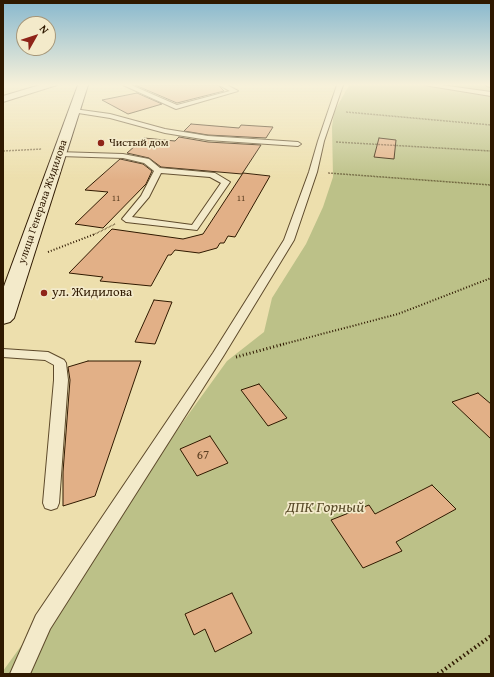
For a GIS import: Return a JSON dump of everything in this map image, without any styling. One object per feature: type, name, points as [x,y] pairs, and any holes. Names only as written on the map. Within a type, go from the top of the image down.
[{"type":"main road","name":"улица Генерала Жидилова","points":[[3,318],[51,151],[70,117]]},
{"type":"lane","points":[[112,117],[165,131],[208,138],[298,144]]},
{"type":"lane","points":[[20,674],[43,622],[218,355],[289,240],[313,172],[329,117]]},
{"type":"lane","points":[[51,151],[122,156],[146,161],[158,170],[212,175],[226,182],[194,228],[126,219]]},
{"type":"lane","points":[[126,219],[145,197],[158,170]]},
{"type":"lane","points":[[3,353],[48,356],[60,363],[61,380],[51,503]]},
{"type":"path","points":[[395,117],[491,125]]},
{"type":"path","points":[[321,141],[491,151]]},
{"type":"path","points":[[3,151],[51,151]]},
{"type":"path","points":[[313,172],[491,185]]},
{"type":"path","points":[[48,252],[89,237],[126,219]]},
{"type":"path","points":[[218,355],[234,358],[398,314],[491,278]]},
{"type":"path","points":[[438,674],[491,636]]},
{"type":"green space","name":"ДПК Горный","points":[[333,117],[491,117],[491,674],[3,674],[3,671],[227,361],[264,332],[272,298],[306,244],[323,207],[333,177],[332,127]]},
{"type":"building","points":[[191,124],[239,128],[241,125],[273,127],[266,138],[208,135],[184,131]]},
{"type":"building","points":[[179,137],[208,142],[261,145],[242,174],[161,167],[149,158],[127,153],[144,138],[175,141]]},
{"type":"building","points":[[379,138],[396,140],[394,159],[374,157]]},
{"type":"building","points":[[120,159],[143,164],[152,171],[146,184],[103,228],[75,224],[108,192],[85,190]]},
{"type":"building","points":[[243,173],[270,176],[235,237],[228,236],[224,243],[220,243],[217,248],[199,253],[175,250],[171,255],[168,255],[151,286],[100,281],[103,277],[69,273],[112,229],[183,239],[203,234]]},
{"type":"building","points":[[154,300],[172,302],[155,344],[135,342]]},
{"type":"building","points":[[88,361],[141,361],[95,496],[63,506],[63,472],[70,380],[68,367]]},
{"type":"building","points":[[259,384],[287,418],[268,426],[241,390]]},
{"type":"building","points":[[478,393],[491,404],[491,439],[452,402]]},
{"type":"building","points":[[210,436],[228,463],[197,476],[180,449]]},
{"type":"building","points":[[432,485],[456,509],[396,542],[402,551],[363,568],[331,520],[369,505],[375,514]]},
{"type":"building","points":[[232,593],[252,633],[215,652],[205,629],[194,635],[185,614]]},
{"type":"place","name":"Чистый дом","points":[[101,143]]},
{"type":"place","name":"ул. Жидилова","points":[[44,293]]}]
